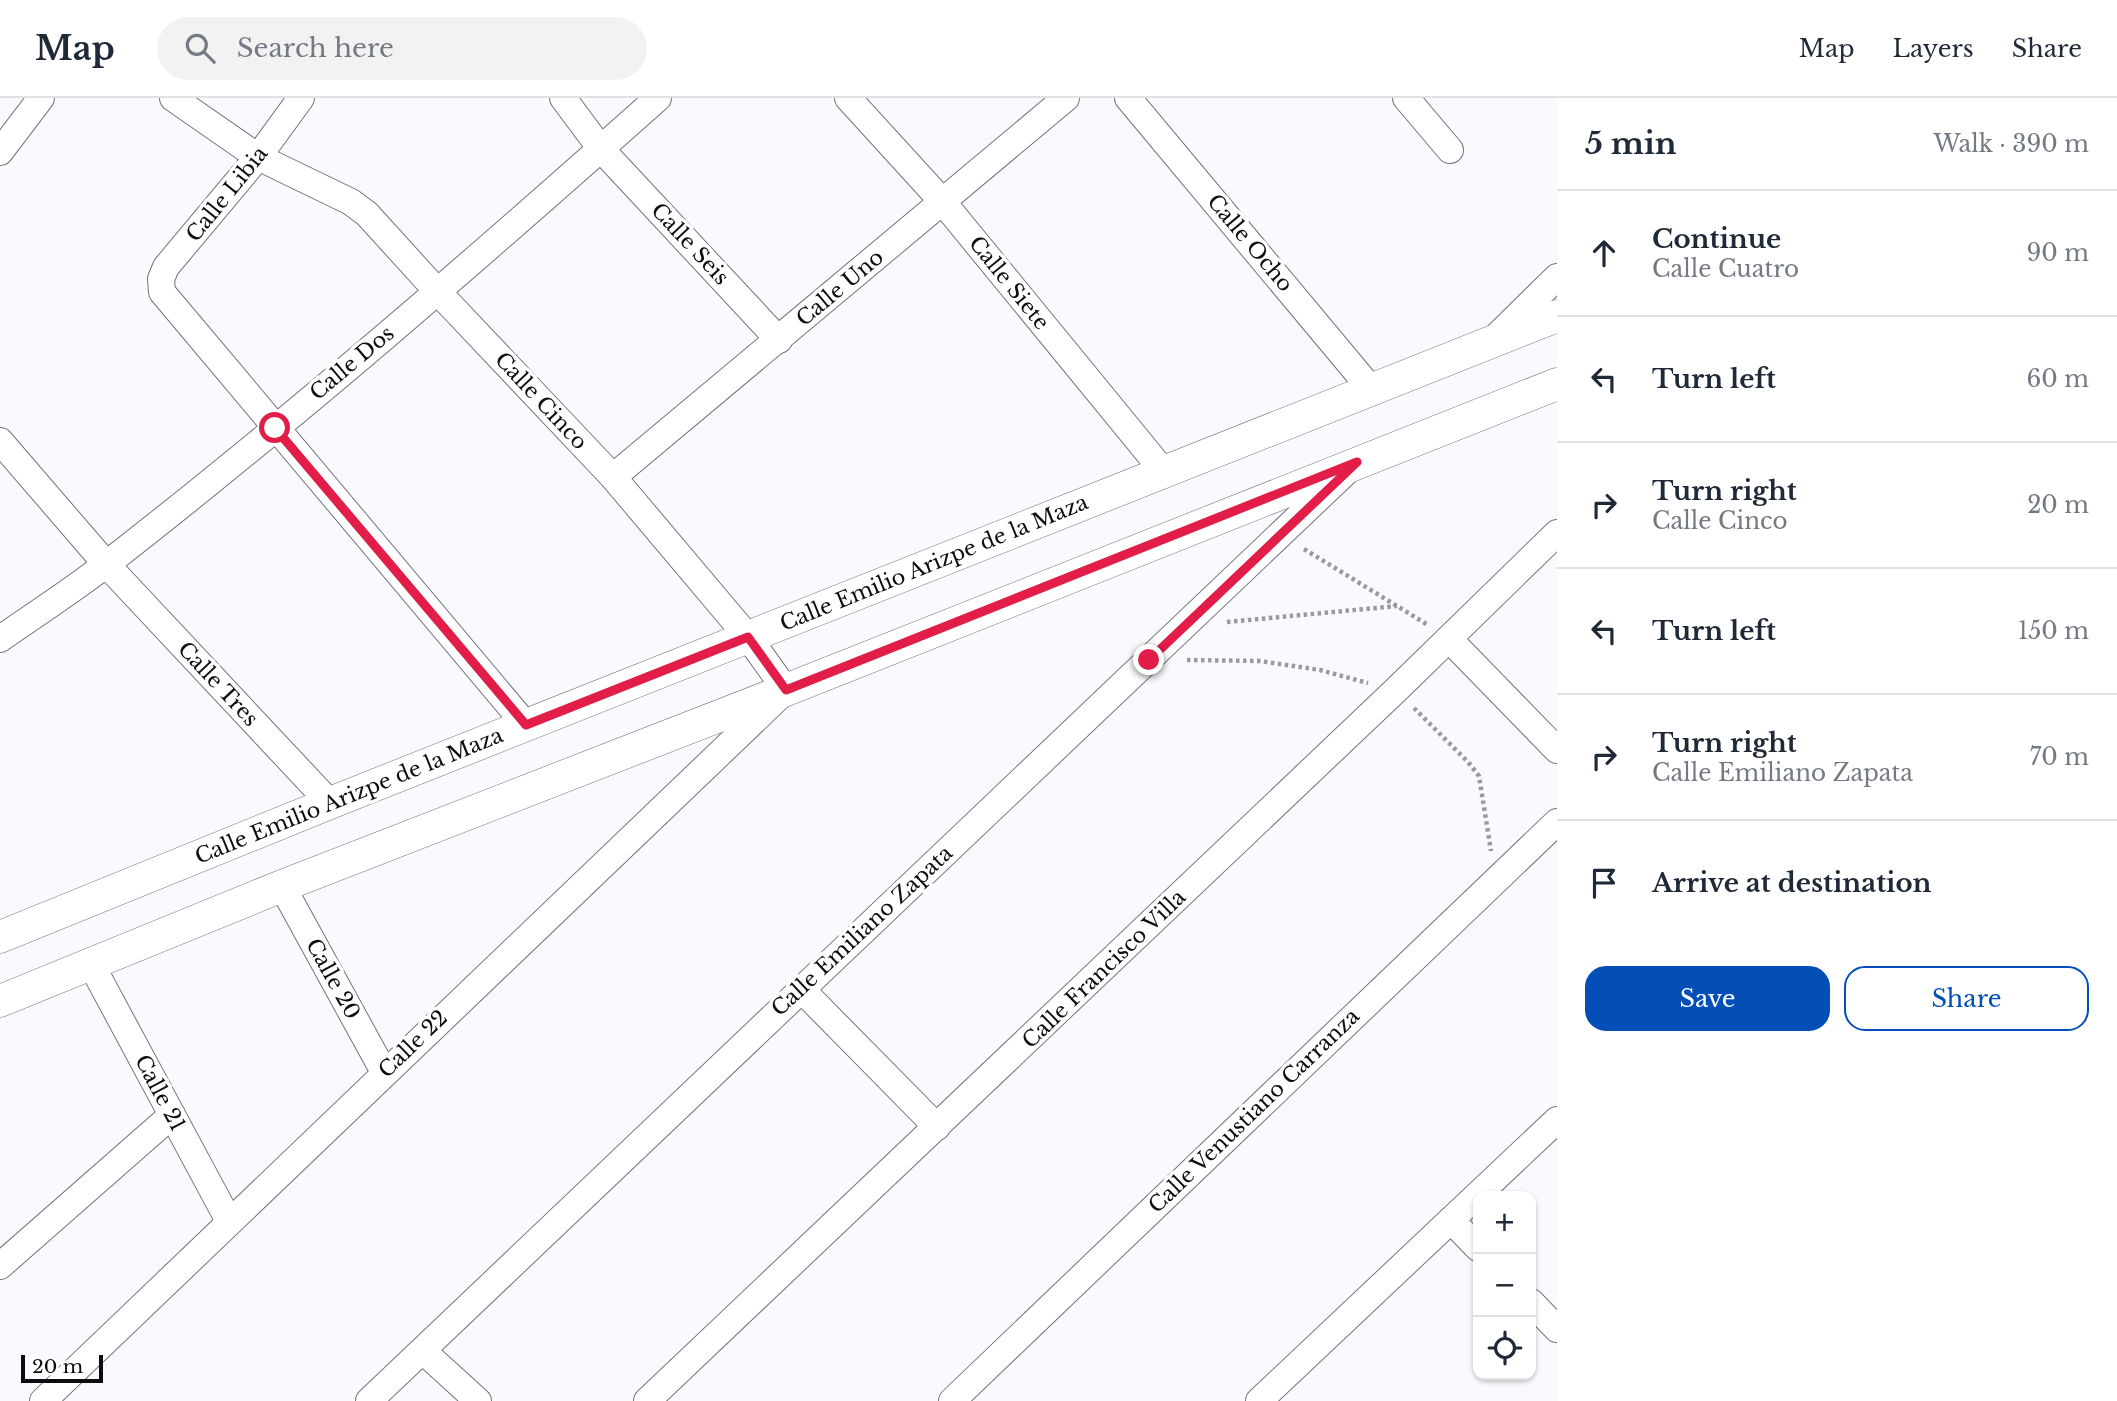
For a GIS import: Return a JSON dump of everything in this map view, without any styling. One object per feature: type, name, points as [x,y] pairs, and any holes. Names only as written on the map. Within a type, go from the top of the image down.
[{"type":"street","points":[[0,152],[41,98]]},
{"type":"street","name":"Calle Cinco","points":[[173,98],[258,157],[351,202],[367,214],[614,477],[748,637],[786,690]]},
{"type":"street","name":"Calle Libia","points":[[275,428],[162,292],[162,279],[166,267],[258,157],[301,98]]},
{"type":"street","name":"Calle Seis","points":[[562,98],[601,149],[779,340]]},
{"type":"street","name":"Calle Dos","points":[[0,639],[106,564],[275,428],[658,98]]},
{"type":"street","name":"Calle Siete","points":[[848,98],[942,201],[1164,472]]},
{"type":"street","name":"Calle Uno","points":[[614,477],[1066,98]]},
{"type":"street","name":"Calle Ocho","points":[[1128,98],[1371,389]]},
{"type":"street","points":[[1406,98],[1450,150]]},
{"type":"street","points":[[1490,342],[1557,277]]},
{"type":"street","name":"Calle Emilio Arizpe de la Maza","points":[[0,937],[330,803],[1557,316]]},
{"type":"street","points":[[0,1001],[282,886],[786,690],[1557,384]]},
{"type":"street","points":[[275,428],[526,725]]},
{"type":"street","name":"Calle Tres","points":[[0,440],[106,564],[330,803]]},
{"type":"street","name":"Calle Emiliano Zapata","points":[[369,1401],[1357,462]]},
{"type":"street","name":"Calle Francisco Villa","points":[[647,1401],[1449,639],[1557,533]]},
{"type":"street","points":[[1449,639],[1557,750]]},
{"type":"street","name":"Calle 22","points":[[43,1401],[786,690]]},
{"type":"street","name":"Calle Venustiano Carranza","points":[[952,1401],[1557,822]]},
{"type":"street","name":"Calle 20","points":[[282,886],[384,1072]]},
{"type":"street","name":"Calle 21","points":[[91,964],[229,1221]]},
{"type":"street","points":[[801,989],[937,1127]]},
{"type":"street","points":[[0,1266],[172,1115]]},
{"type":"street","points":[[1259,1401],[1557,1120]]},
{"type":"street","points":[[1451,1220],[1473,1243]]},
{"type":"street","points":[[1536,1307],[1557,1329]]},
{"type":"street","points":[[423,1350],[478,1401]]},
{"type":"path","points":[[1280,535],[1449,639]]},
{"type":"path","points":[[1184,626],[1397,606]]},
{"type":"route","points":[[275,428],[526,725],[748,637],[786,690],[1357,462],[1149,660]]}]
